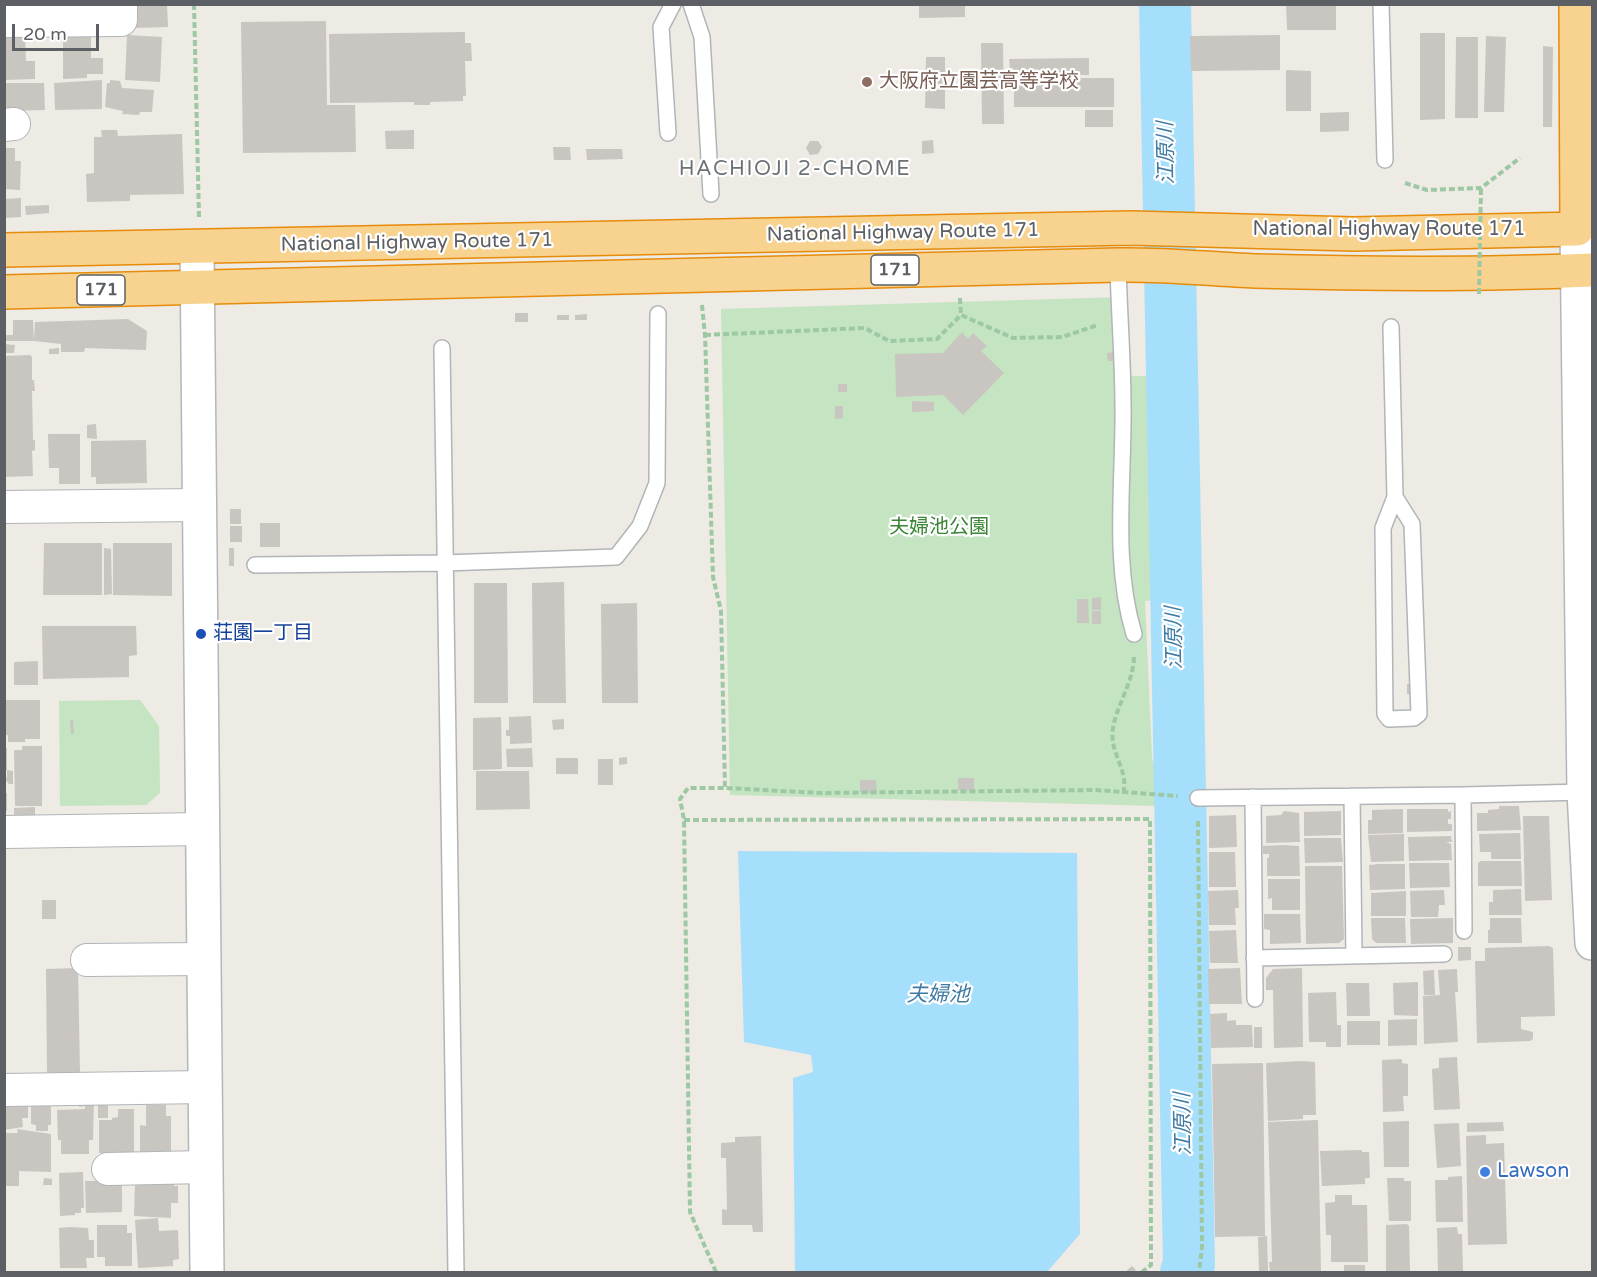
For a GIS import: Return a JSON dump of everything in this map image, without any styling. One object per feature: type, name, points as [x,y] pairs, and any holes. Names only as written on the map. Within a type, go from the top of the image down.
[{"type":"highway","points":[[1576,4],[1585,229]]},
{"type":"highway","name":"National Highway Route 171","points":[[4,250],[198,234],[1119,228],[1354,234],[1585,229]]},
{"type":"highway","name":"National Highway Route 171","points":[[4,292],[1156,264],[1241,270],[1347,273],[1585,270]]},
{"type":"street","points":[[4,21],[121,20],[121,4]]},
{"type":"street","points":[[1585,229],[1584,792],[1593,943]]},
{"type":"street","points":[[198,234],[207,1272]]},
{"type":"street","points":[[4,507],[200,505]]},
{"type":"street","points":[[4,832],[203,829]]},
{"type":"street","points":[[87,960],[204,959]]},
{"type":"street","points":[[4,1090],[206,1087]]},
{"type":"street","points":[[108,1169],[206,1167]]},
{"type":"lane","points":[[668,133],[661,27],[673,4]]},
{"type":"lane","points":[[692,4],[702,37],[711,194]]},
{"type":"lane","points":[[1381,4],[1385,160]]},
{"type":"lane","points":[[1118,265],[1123,406],[1122,569],[1127,610],[1134,634]]},
{"type":"lane","points":[[255,566],[616,557],[640,526],[657,483],[658,314]]},
{"type":"lane","points":[[1391,327],[1395,497],[1383,528],[1385,714],[1389,719],[1414,718],[1419,714],[1412,524],[1395,497]]},
{"type":"lane","points":[[442,348],[456,1272]]},
{"type":"lane","points":[[1198,798],[1584,792]]},
{"type":"lane","points":[[1463,795],[1464,931]]},
{"type":"lane","points":[[1352,796],[1354,956]]},
{"type":"lane","points":[[1253,797],[1255,999]]},
{"type":"lane","points":[[1254,958],[1444,954]]},
{"type":"path","points":[[194,4],[198,234]]},
{"type":"path","points":[[1405,183],[1427,190],[1481,188],[1520,158]]},
{"type":"path","points":[[1479,294],[1481,188]]},
{"type":"path","points":[[705,335],[865,328],[889,341],[937,339],[961,315],[960,296]]},
{"type":"path","points":[[702,302],[713,577],[721,610],[725,788]]},
{"type":"path","points":[[961,315],[1013,338],[1062,337],[1120,318]]},
{"type":"path","points":[[1124,793],[1124,776],[1115,755],[1112,731],[1134,668],[1134,634]]},
{"type":"path","points":[[716,1272],[690,1212],[684,820],[680,799],[688,788],[821,794],[1096,790],[1167,796]]},
{"type":"path","points":[[1198,798],[1202,1235],[1199,1272]]},
{"type":"path","points":[[684,820],[1150,819],[1151,1265],[1142,1272]]},
{"type":"green space","name":"夫婦池公園","points":[[1123,297],[1127,376],[1149,376],[1155,600],[1145,601],[1152,757],[1159,790],[1159,806],[730,795],[721,309]]},
{"type":"green space","points":[[140,700],[159,726],[160,793],[146,805],[60,806],[59,701]]},
{"type":"water","name":"夫婦池","points":[[738,851],[1077,853],[1080,1234],[1047,1272],[795,1272],[793,1078],[813,1072],[811,1055],[744,1042]]},
{"type":"building","points":[[132,4],[167,4],[168,27],[133,28]]},
{"type":"building","points":[[919,4],[965,4],[965,17],[919,18]]},
{"type":"building","points":[[1286,4],[1336,4],[1336,30],[1287,30]]},
{"type":"building","points":[[326,21],[327,105],[355,105],[356,152],[243,153],[241,22]]},
{"type":"building","points":[[465,32],[465,43],[471,43],[472,61],[465,61],[466,96],[463,96],[463,101],[430,102],[430,105],[414,105],[414,102],[330,103],[329,34]]},
{"type":"building","points":[[91,33],[91,58],[103,58],[103,74],[87,74],[87,78],[63,79],[63,34]]},
{"type":"building","points":[[1420,33],[1445,33],[1445,119],[1420,120]]},
{"type":"building","points":[[4,34],[25,34],[26,61],[35,61],[35,79],[4,80]]},
{"type":"building","points":[[127,35],[162,37],[160,82],[125,80]]},
{"type":"building","points":[[1280,35],[1280,70],[1191,71],[1190,36]]},
{"type":"building","points":[[1486,36],[1506,37],[1504,112],[1484,112]]},
{"type":"building","points":[[1456,37],[1478,37],[1478,118],[1455,118]]},
{"type":"building","points":[[981,43],[1003,43],[1004,124],[982,124]]},
{"type":"building","points":[[1543,46],[1553,47],[1552,127],[1543,127]]},
{"type":"building","points":[[926,57],[945,57],[945,109],[925,108]]},
{"type":"building","points":[[1089,58],[1089,75],[1013,76],[1013,68],[1010,68],[1009,59]]},
{"type":"building","points":[[1286,70],[1311,71],[1311,111],[1286,111]]},
{"type":"building","points":[[1014,78],[1114,78],[1114,107],[1014,107]]},
{"type":"building","points":[[102,80],[102,109],[55,110],[54,83]]},
{"type":"building","points":[[110,80],[120,81],[122,88],[154,90],[152,112],[140,112],[139,115],[122,114],[123,111],[105,107],[107,83],[110,83]]},
{"type":"building","points":[[4,83],[44,83],[45,110],[4,111]]},
{"type":"building","points":[[1085,110],[1113,110],[1113,127],[1085,127]]},
{"type":"building","points":[[1349,112],[1349,131],[1320,132],[1320,113]]},
{"type":"building","points":[[101,130],[117,130],[118,136],[182,134],[184,194],[130,195],[130,201],[87,202],[86,174],[94,173],[94,137],[102,137]]},
{"type":"building","points":[[414,130],[414,149],[386,149],[385,131]]},
{"type":"building","points":[[933,140],[934,153],[922,154],[922,141]]},
{"type":"building","points":[[810,141],[818,141],[822,147],[818,154],[810,155],[806,148]]},
{"type":"building","points":[[553,147],[570,147],[571,160],[554,160]]},
{"type":"building","points":[[4,148],[15,148],[15,161],[21,161],[20,190],[4,189]]},
{"type":"building","points":[[586,149],[622,149],[623,159],[587,160]]},
{"type":"building","points":[[21,198],[21,217],[4,218],[4,199]]},
{"type":"building","points":[[49,205],[49,213],[26,215],[25,206]]},
{"type":"building","points":[[515,313],[528,313],[528,322],[515,322]]},
{"type":"building","points":[[587,314],[587,320],[575,320],[575,315]]},
{"type":"building","points":[[557,315],[569,315],[569,320],[557,320]]},
{"type":"building","points":[[128,319],[147,331],[146,350],[85,348],[84,352],[61,352],[61,344],[34,341],[35,322]]},
{"type":"building","points":[[13,320],[33,320],[34,341],[4,341],[4,335],[13,335]]},
{"type":"building","points":[[962,332],[968,339],[973,333],[987,346],[981,351],[1004,373],[963,415],[943,395],[896,397],[895,354],[943,353]]},
{"type":"building","points":[[4,344],[15,345],[14,353],[4,353]]},
{"type":"building","points":[[59,348],[59,354],[49,354],[49,349]]},
{"type":"building","points":[[1114,352],[1114,361],[1108,361],[1107,353]]},
{"type":"building","points":[[30,355],[35,391],[32,391],[33,440],[35,440],[35,450],[32,451],[33,476],[4,477],[4,356]]},
{"type":"building","points":[[838,384],[847,384],[847,392],[838,392]]},
{"type":"building","points":[[912,401],[934,402],[934,411],[912,412]]},
{"type":"building","points":[[835,406],[843,406],[843,418],[835,419]]},
{"type":"building","points":[[96,424],[97,439],[87,438],[87,425]]},
{"type":"building","points":[[48,434],[80,434],[80,484],[59,484],[59,468],[49,468]]},
{"type":"building","points":[[146,440],[147,483],[96,484],[96,477],[91,477],[91,441]]},
{"type":"building","points":[[230,509],[241,509],[241,524],[230,524]]},
{"type":"building","points":[[260,523],[280,523],[280,547],[260,547]]},
{"type":"building","points":[[230,526],[242,526],[242,542],[230,542]]},
{"type":"building","points":[[44,543],[102,543],[102,595],[43,595]]},
{"type":"building","points":[[113,543],[172,543],[172,596],[113,595]]},
{"type":"building","points":[[104,548],[111,549],[112,594],[104,595]]},
{"type":"building","points":[[229,548],[234,548],[234,566],[229,566]]},
{"type":"building","points":[[564,582],[566,703],[533,703],[532,583]]},
{"type":"building","points":[[474,583],[507,583],[508,703],[474,703]]},
{"type":"building","points":[[1101,597],[1101,610],[1092,610],[1092,598]]},
{"type":"building","points":[[1077,599],[1088,599],[1089,623],[1077,623]]},
{"type":"building","points":[[637,603],[638,703],[602,703],[601,604]]},
{"type":"building","points":[[1092,611],[1101,611],[1101,624],[1092,624]]},
{"type":"building","points":[[42,626],[136,626],[137,655],[129,656],[129,677],[43,679]]},
{"type":"building","points":[[38,661],[38,685],[14,685],[14,662]]},
{"type":"building","points":[[1407,684],[1415,684],[1415,694],[1407,694]]},
{"type":"building","points":[[4,700],[40,700],[40,739],[8,742],[8,735],[4,735]]},
{"type":"building","points":[[531,716],[532,743],[510,744],[510,736],[506,736],[506,730],[509,730],[509,717]]},
{"type":"building","points":[[501,717],[502,769],[473,770],[473,718]]},
{"type":"building","points":[[564,719],[564,729],[553,730],[552,720]]},
{"type":"building","points":[[70,720],[73,720],[74,734],[71,734]]},
{"type":"building","points":[[22,746],[42,746],[42,806],[15,806],[14,750],[22,750]]},
{"type":"building","points":[[4,748],[7,748],[7,770],[4,770]]},
{"type":"building","points":[[532,748],[533,767],[507,767],[506,749]]},
{"type":"building","points":[[627,757],[627,764],[619,765],[619,758]]},
{"type":"building","points":[[556,758],[578,758],[578,774],[556,774]]},
{"type":"building","points":[[598,759],[613,759],[613,785],[598,785]]},
{"type":"building","points":[[7,770],[13,771],[13,784],[9,784],[4,778],[7,778]]},
{"type":"building","points":[[476,771],[529,771],[530,809],[476,810]]},
{"type":"building","points":[[958,778],[974,778],[974,791],[958,790]]},
{"type":"building","points":[[860,780],[876,780],[877,793],[860,793]]},
{"type":"building","points":[[4,793],[7,793],[7,811],[4,811]]},
{"type":"building","points":[[1499,806],[1519,806],[1521,830],[1477,831],[1477,813],[1488,813],[1488,810],[1499,809]]},
{"type":"building","points":[[35,807],[35,818],[14,818],[14,808]]},
{"type":"building","points":[[1403,809],[1403,833],[1368,834],[1368,820],[1372,820],[1372,810]]},
{"type":"building","points":[[1407,809],[1448,809],[1448,812],[1451,811],[1451,819],[1448,819],[1448,824],[1452,824],[1452,831],[1407,832]]},
{"type":"building","points":[[1284,811],[1299,813],[1300,842],[1266,843],[1266,816],[1281,815]]},
{"type":"building","points":[[1341,811],[1341,835],[1304,836],[1304,812]]},
{"type":"building","points":[[1236,815],[1237,847],[1209,848],[1209,816]]},
{"type":"building","points":[[1523,816],[1549,816],[1552,900],[1525,901]]},
{"type":"building","points":[[1520,833],[1521,859],[1491,859],[1491,852],[1480,852],[1479,834]]},
{"type":"building","points":[[1404,834],[1404,861],[1371,862],[1368,835]]},
{"type":"building","points":[[1451,836],[1452,842],[1446,842],[1451,844],[1452,860],[1409,861],[1408,837]]},
{"type":"building","points":[[1304,838],[1341,838],[1343,862],[1305,863]]},
{"type":"building","points":[[1263,846],[1299,846],[1300,876],[1267,876],[1269,854],[1263,854]]},
{"type":"building","points":[[1209,852],[1235,852],[1236,887],[1209,887]]},
{"type":"building","points":[[1481,861],[1521,861],[1522,886],[1478,886],[1478,863]]},
{"type":"building","points":[[1409,863],[1449,863],[1450,887],[1410,888]]},
{"type":"building","points":[[1405,864],[1405,889],[1370,890],[1369,865]]},
{"type":"building","points":[[1305,866],[1342,866],[1344,939],[1339,943],[1306,944]]},
{"type":"building","points":[[1268,879],[1300,879],[1300,910],[1272,910],[1272,898],[1268,899]]},
{"type":"building","points":[[1521,889],[1522,915],[1489,915],[1489,902],[1493,902],[1493,890]]},
{"type":"building","points":[[1238,890],[1239,908],[1235,908],[1236,925],[1209,925],[1208,891]]},
{"type":"building","points":[[1444,890],[1445,905],[1439,905],[1438,917],[1411,917],[1410,891]]},
{"type":"building","points":[[1406,891],[1406,916],[1371,916],[1371,893]]},
{"type":"building","points":[[42,900],[56,900],[56,919],[42,919]]},
{"type":"building","points":[[1264,914],[1300,914],[1301,943],[1270,944],[1270,930],[1264,929]]},
{"type":"building","points":[[1371,918],[1405,918],[1406,943],[1376,943],[1372,939]]},
{"type":"building","points":[[1453,918],[1453,943],[1411,944],[1410,919]]},
{"type":"building","points":[[1490,918],[1521,918],[1522,943],[1488,943]]},
{"type":"building","points":[[1236,930],[1238,963],[1210,963],[1209,931]]},
{"type":"building","points":[[1549,946],[1553,948],[1555,1016],[1521,1017],[1521,1029],[1533,1032],[1533,1039],[1530,1041],[1477,1043],[1475,961],[1485,961],[1485,948]]},
{"type":"building","points":[[1458,947],[1471,947],[1471,960],[1458,961]]},
{"type":"building","points":[[78,968],[80,1073],[47,1074],[46,969]]},
{"type":"building","points":[[1240,968],[1242,1004],[1209,1004],[1208,969]]},
{"type":"building","points":[[1302,968],[1303,1047],[1274,1048],[1273,990],[1266,990],[1266,978],[1273,969]]},
{"type":"building","points":[[1457,969],[1458,992],[1455,992],[1458,1042],[1424,1044],[1423,996],[1440,995],[1438,970]]},
{"type":"building","points":[[1434,970],[1435,995],[1424,995],[1423,971]]},
{"type":"building","points":[[1418,982],[1418,1016],[1394,1015],[1393,983]]},
{"type":"building","points":[[1346,983],[1369,983],[1370,1016],[1347,1016]]},
{"type":"building","points":[[1336,992],[1337,1025],[1341,1025],[1341,1047],[1326,1047],[1326,1042],[1309,1042],[1308,993]]},
{"type":"building","points":[[1227,1013],[1227,1021],[1236,1020],[1236,1025],[1252,1025],[1253,1047],[1211,1048],[1210,1014]]},
{"type":"building","points":[[1417,1019],[1417,1045],[1388,1046],[1388,1020]]},
{"type":"building","points":[[1347,1021],[1380,1021],[1380,1045],[1347,1045]]},
{"type":"building","points":[[1254,1027],[1262,1027],[1262,1048],[1254,1048]]},
{"type":"building","points":[[1457,1057],[1460,1109],[1434,1110],[1432,1069],[1439,1068],[1439,1058]]},
{"type":"building","points":[[1402,1059],[1402,1063],[1408,1064],[1408,1096],[1403,1096],[1404,1111],[1383,1112],[1382,1060]]},
{"type":"building","points":[[1315,1062],[1316,1115],[1303,1115],[1303,1119],[1268,1121],[1266,1063]]},
{"type":"building","points":[[1263,1063],[1265,1236],[1215,1237],[1212,1064]]},
{"type":"building","points":[[94,1101],[93,1140],[89,1140],[89,1154],[61,1154],[57,1110],[85,1109],[85,1106],[79,1107],[79,1102]]},
{"type":"building","points":[[98,1101],[108,1101],[108,1118],[98,1118]]},
{"type":"building","points":[[28,1102],[28,1118],[22,1118],[23,1127],[4,1130],[4,1103]]},
{"type":"building","points":[[31,1103],[51,1103],[51,1125],[48,1125],[48,1131],[36,1131],[36,1125],[31,1124]]},
{"type":"building","points":[[146,1105],[166,1105],[166,1116],[171,1116],[171,1152],[140,1152],[140,1125],[146,1126]]},
{"type":"building","points":[[118,1109],[134,1109],[134,1153],[99,1153],[99,1120],[112,1120],[118,1117]]},
{"type":"building","points":[[1318,1120],[1321,1272],[1270,1272],[1269,1262],[1272,1262],[1268,1122]]},
{"type":"building","points":[[1409,1121],[1409,1167],[1384,1167],[1383,1122]]},
{"type":"building","points":[[1503,1122],[1504,1131],[1467,1132],[1467,1123]]},
{"type":"building","points":[[1459,1123],[1461,1166],[1437,1168],[1434,1124]]},
{"type":"building","points":[[17,1129],[51,1134],[51,1172],[19,1171],[19,1186],[4,1186],[4,1133],[18,1133]]},
{"type":"building","points":[[1486,1135],[1486,1144],[1504,1143],[1507,1244],[1468,1245],[1466,1136]]},
{"type":"building","points":[[761,1136],[763,1232],[753,1232],[752,1225],[722,1225],[722,1209],[727,1210],[726,1158],[721,1158],[721,1143],[735,1142],[735,1137]]},
{"type":"building","points":[[1362,1150],[1362,1152],[1369,1152],[1370,1178],[1365,1178],[1365,1184],[1322,1186],[1320,1151]]},
{"type":"building","points":[[83,1172],[84,1208],[81,1208],[81,1213],[75,1213],[75,1215],[60,1216],[59,1173]]},
{"type":"building","points":[[1462,1176],[1463,1222],[1436,1222],[1435,1180],[1448,1180],[1448,1177]]},
{"type":"building","points":[[44,1178],[52,1179],[52,1185],[43,1185]]},
{"type":"building","points":[[175,1178],[174,1186],[178,1186],[178,1203],[171,1203],[171,1218],[134,1216],[135,1181]]},
{"type":"building","points":[[1387,1178],[1404,1178],[1404,1181],[1411,1181],[1411,1221],[1389,1221]]},
{"type":"building","points":[[85,1181],[122,1181],[122,1212],[86,1213]]},
{"type":"building","points":[[1335,1195],[1352,1195],[1352,1205],[1367,1205],[1368,1262],[1331,1262],[1331,1235],[1326,1235],[1325,1203],[1335,1202]]},
{"type":"building","points":[[158,1218],[159,1231],[178,1230],[179,1259],[173,1260],[173,1266],[138,1268],[135,1220]]},
{"type":"building","points":[[1407,1224],[1409,1226],[1410,1272],[1386,1272],[1386,1225]]},
{"type":"building","points":[[97,1225],[127,1225],[127,1233],[132,1233],[132,1266],[105,1266],[105,1257],[97,1257]]},
{"type":"building","points":[[1457,1227],[1458,1234],[1462,1234],[1463,1272],[1438,1272],[1437,1228]]},
{"type":"building","points":[[59,1228],[88,1228],[89,1240],[94,1240],[94,1258],[86,1258],[87,1268],[60,1268]]},
{"type":"building","points":[[1267,1236],[1268,1272],[1259,1272],[1258,1237]]},
{"type":"building","points":[[1344,1265],[1365,1265],[1365,1272],[1344,1272]]},
{"type":"building","points":[[1132,1266],[1136,1270],[1125,1272]]},
{"type":"waterway","name":"江原川","points":[[1165,4],[1189,1265],[1186,1272]]},
{"type":"place","name":"大阪府立園芸高等学校","points":[[867,82]]},
{"type":"place","name":"荘園一丁目","points":[[201,634]]},
{"type":"place","name":"Lawson","points":[[1485,1172]]},
{"type":"district","name":"HACHIOJI 2-CHOME","points":[[795,169]]}]
